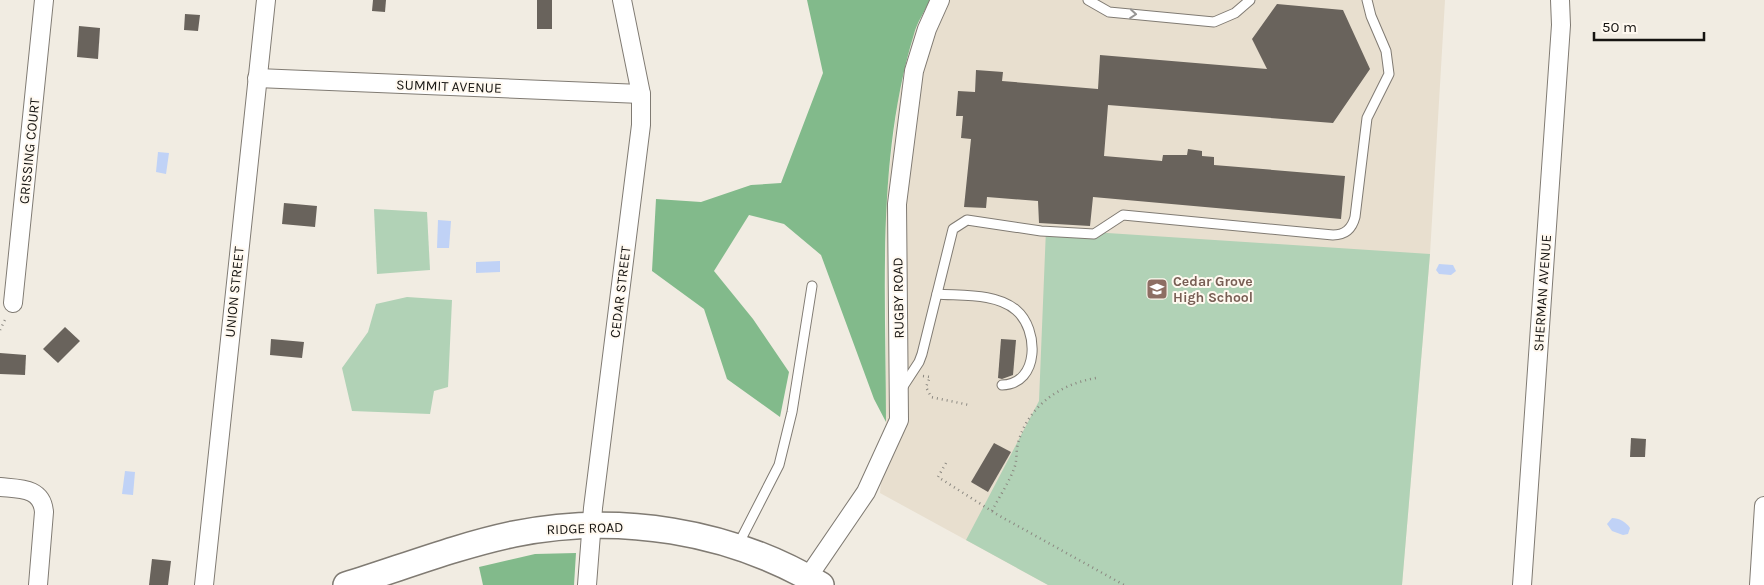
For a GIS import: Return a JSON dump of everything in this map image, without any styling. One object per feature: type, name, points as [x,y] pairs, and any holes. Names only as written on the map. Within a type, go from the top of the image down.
[{"type":"main road","name":"RIDGE ROAD","points":[[346,585],[512,535],[592,525],[666,530],[738,547],[815,581]]},
{"type":"street","name":"GRISSING COURT","points":[[13,303],[44,0]]},
{"type":"street","name":"UNION STREET","points":[[204,585],[266,0]]},
{"type":"street","name":"CEDAR STREET","points":[[587,585],[592,525],[641,125],[641,94],[622,0]]},
{"type":"street","name":"RUGBY ROAD","points":[[815,581],[866,492],[899,420],[897,204],[914,71],[926,29],[940,0]]},
{"type":"street","name":"SHERMAN AVENUE","points":[[1522,585],[1561,25],[1560,0]]},
{"type":"street","name":"SUMMIT AVENUE","points":[[257,78],[641,94]]},
{"type":"street","points":[[0,487],[30,491],[42,502],[44,512],[38,585]]},
{"type":"street","points":[[1759,585],[1764,506]]},
{"type":"lane","points":[[1088,0],[1109,12],[1214,22],[1235,13],[1250,0]]},
{"type":"lane","points":[[899,392],[919,362],[953,229],[967,220],[1041,231],[1094,234],[1123,216],[1333,235],[1346,232],[1351,228],[1367,118],[1389,74],[1386,51],[1371,16],[1367,0]]},
{"type":"lane","points":[[738,547],[779,465],[792,412],[812,286]]},
{"type":"lane","points":[[937,294],[998,300],[1016,310],[1024,320],[1032,345],[1028,371],[1021,380],[1012,384],[1002,385]]},
{"type":"path","points":[[924,376],[930,377],[926,387],[931,397],[969,405]]},
{"type":"path","points":[[992,511],[1015,466],[1022,432],[1036,409],[1055,392],[1068,385],[1096,378]]},
{"type":"path","points":[[946,463],[938,477],[992,511],[1124,585]]},
{"type":"shaded area","name":"Cedar Grove High School","points":[[930,0],[1445,0],[1430,254],[1402,585],[1048,585],[880,493],[886,422],[886,198],[898,100],[914,33]]},
{"type":"green space","points":[[807,0],[930,0],[915,30],[902,81],[888,178],[885,276],[886,422],[874,399],[821,255],[784,224],[749,215],[714,271],[753,319],[789,372],[780,417],[727,379],[704,309],[652,271],[656,199],[701,202],[751,185],[781,183],[823,73]]},
{"type":"green space","points":[[374,209],[427,212],[430,270],[377,274]]},
{"type":"green space","points":[[1046,229],[1430,254],[1402,585],[1048,585],[966,540],[1039,401]]},
{"type":"green space","points":[[407,297],[452,300],[448,387],[434,391],[430,414],[352,411],[342,368],[368,332],[376,304]]},
{"type":"green space","points":[[576,553],[574,585],[483,585],[479,567],[535,554]]},
{"type":"water","points":[[158,152],[169,153],[166,174],[156,172]]},
{"type":"water","points":[[438,220],[451,221],[449,248],[437,248]]},
{"type":"water","points":[[500,261],[500,272],[476,273],[476,262]]},
{"type":"water","points":[[1439,264],[1453,265],[1456,271],[1451,275],[1439,274],[1436,270]]},
{"type":"water","points":[[125,471],[135,472],[133,495],[122,494]]},
{"type":"water","points":[[1612,518],[1620,520],[1630,528],[1628,534],[1623,535],[1612,531],[1607,524]]},
{"type":"building","points":[[373,0],[386,0],[385,12],[372,11]]},
{"type":"building","points":[[537,0],[552,0],[552,29],[537,29]]},
{"type":"building","points":[[1277,4],[1343,10],[1370,69],[1333,123],[1108,105],[1104,156],[1162,161],[1163,155],[1187,155],[1188,149],[1202,151],[1202,156],[1214,157],[1214,165],[1345,176],[1341,219],[1093,197],[1090,226],[1039,223],[1038,201],[987,197],[986,208],[964,207],[971,139],[961,138],[963,116],[956,116],[958,91],[975,92],[976,70],[1003,72],[1002,81],[1098,89],[1100,55],[1267,69],[1252,39]]},
{"type":"building","points":[[185,14],[200,15],[198,31],[184,30]]},
{"type":"building","points":[[79,26],[100,28],[98,59],[77,57]]},
{"type":"building","points":[[284,203],[317,206],[315,227],[282,224]]},
{"type":"building","points":[[65,327],[80,341],[58,363],[43,349]]},
{"type":"building","points":[[271,339],[304,342],[302,358],[270,355]]},
{"type":"building","points":[[1001,339],[1016,340],[1013,375],[1002,379],[998,378]]},
{"type":"building","points":[[0,353],[26,355],[25,375],[0,374]]},
{"type":"building","points":[[1631,438],[1646,439],[1645,457],[1630,457]]},
{"type":"building","points":[[994,443],[1011,452],[988,492],[971,482]]},
{"type":"building","points":[[152,559],[171,561],[168,585],[149,585]]},
{"type":"place","name":"Cedar Grove High School","points":[[1157,289]]}]
